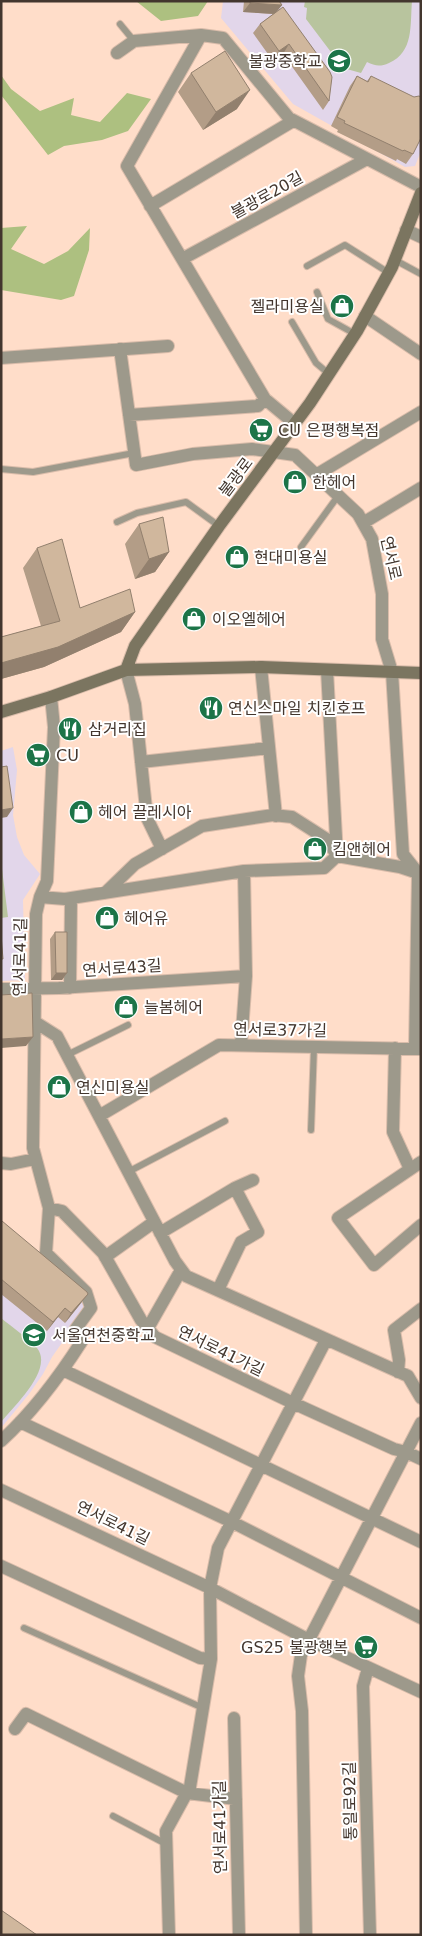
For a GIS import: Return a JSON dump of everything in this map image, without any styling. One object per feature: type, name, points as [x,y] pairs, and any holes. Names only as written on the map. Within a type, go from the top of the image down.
[{"type":"main road","name":"불광로","points":[[126,670],[134,646],[219,526],[276,452],[355,334],[389,273],[421,193]]},
{"type":"main road","points":[[1,712],[51,697],[126,670],[260,667],[421,673]]},
{"type":"street","points":[[201,35],[127,166],[265,399],[295,424]]},
{"type":"street","points":[[117,53],[134,41],[201,35],[223,38],[288,118],[421,187]]},
{"type":"street","points":[[150,206],[293,121]]},
{"type":"street","name":"불광로20길","points":[[182,259],[367,159]]},
{"type":"street","points":[[406,230],[421,237]]},
{"type":"street","points":[[365,316],[421,354]]},
{"type":"street","points":[[1,358],[168,346]]},
{"type":"street","points":[[120,349],[134,453]]},
{"type":"street","points":[[129,414],[258,406],[265,399]]},
{"type":"street","points":[[316,475],[421,412]]},
{"type":"street","name":"연서로","points":[[134,453],[136,465],[193,454],[252,449],[295,455],[358,514],[372,539],[382,594],[382,639],[392,672],[403,854],[420,874]]},
{"type":"street","points":[[363,523],[421,488]]},
{"type":"street","points":[[260,667],[276,816]]},
{"type":"street","points":[[126,670],[135,704],[147,818],[162,849]]},
{"type":"street","points":[[327,670],[338,856]]},
{"type":"street","name":"연서로41길","points":[[1,1441],[20,1422],[64,1370],[82,1341],[75,1330],[91,1308],[86,1292],[46,1253],[49,1208],[33,1148],[36,914],[40,897],[47,881],[54,727],[51,697]]},
{"type":"street","points":[[141,762],[269,748]]},
{"type":"street","points":[[105,893],[135,864],[202,826],[276,816],[292,816],[328,840],[338,856],[400,867],[420,874],[418,1049]]},
{"type":"street","points":[[40,897],[70,898],[244,872],[324,868],[338,856]]},
{"type":"street","points":[[241,1046],[246,976],[244,872]]},
{"type":"street","points":[[70,898],[70,988]]},
{"type":"street","name":"연서로43길","points":[[1,989],[70,988],[246,976]]},
{"type":"street","points":[[35,1022],[57,1036],[157,1228],[175,1261],[186,1276],[408,1376],[419,1391]]},
{"type":"street","name":"연서로37가길","points":[[99,1116],[219,1045],[418,1049]]},
{"type":"street","points":[[395,1048],[393,1132],[410,1169]]},
{"type":"street","points":[[1,1163],[11,1164],[36,1159]]},
{"type":"street","points":[[421,1162],[338,1218],[374,1265],[421,1225]]},
{"type":"street","points":[[105,1257],[157,1228],[253,1180]]},
{"type":"street","points":[[218,1290],[241,1242],[258,1232],[235,1188]]},
{"type":"street","name":"연서로41가길","points":[[49,1208],[62,1211],[105,1257],[141,1320],[155,1337],[293,1403],[394,1449],[421,1459]]},
{"type":"street","points":[[148,1328],[182,1270]]},
{"type":"street","points":[[398,1372],[399,1360],[394,1330],[421,1309]]},
{"type":"street","points":[[407,1320],[421,1325]]},
{"type":"street","name":"연서로41가길","points":[[169,1935],[166,1831],[190,1788],[211,1659],[210,1588],[218,1548],[326,1340]]},
{"type":"street","points":[[64,1370],[421,1542]]},
{"type":"street","points":[[20,1422],[232,1522],[421,1618]]},
{"type":"street","points":[[306,1935],[302,1710],[298,1676],[301,1655],[421,1423]]},
{"type":"street","name":"연서로41길","points":[[1,1490],[210,1588]]},
{"type":"street","points":[[2,1570],[200,1658],[211,1659]]},
{"type":"street","points":[[210,1588],[309,1640],[421,1692]]},
{"type":"street","name":"통일로92길","points":[[368,1668],[363,1686],[370,1935]]},
{"type":"street","name":"연서로41가길","points":[[15,1730],[26,1714],[186,1793]]},
{"type":"street","name":"연서로41가길","points":[[234,1718],[239,1935]]},
{"type":"street","points":[[186,1793],[236,1799]]},
{"type":"lane","points":[[120,24],[134,41]]},
{"type":"lane","points":[[307,266],[345,246],[389,273]]},
{"type":"lane","points":[[395,260],[421,274]]},
{"type":"lane","points":[[317,292],[328,319],[355,334]]},
{"type":"lane","points":[[292,322],[316,364],[329,374]]},
{"type":"lane","points":[[1,469],[33,472],[134,453]]},
{"type":"lane","points":[[301,547],[338,496]]},
{"type":"lane","points":[[118,522],[137,513],[186,502],[219,526]]},
{"type":"lane","points":[[67,1055],[128,1025]]},
{"type":"lane","points":[[311,1130],[314,1047]]},
{"type":"lane","points":[[128,1172],[225,1121]]},
{"type":"lane","points":[[24,1628],[204,1708]]},
{"type":"lane","points":[[113,1816],[166,1844]]},
{"type":"shaded area","name":"불광중학교","points":[[223,1],[421,1],[421,151],[415,166],[405,167],[293,104],[221,18]]},
{"type":"shaded area","points":[[13,747],[17,770],[13,815],[17,837],[24,855],[40,874],[23,900],[25,980],[1,981],[1,751]]},
{"type":"shaded area","name":"서울연천중학교","points":[[1,1222],[86,1304],[83,1313],[52,1357],[43,1374],[1,1428]]},
{"type":"green space","points":[[136,1],[208,1],[198,16],[161,21]]},
{"type":"green space","points":[[305,1],[412,1],[407,45],[397,58],[389,63],[378,66],[367,62],[361,73],[343,68],[306,19],[307,8],[304,7]]},
{"type":"green space","points":[[1,75],[11,89],[40,111],[74,98],[71,115],[100,122],[127,93],[151,99],[128,131],[102,140],[64,146],[48,155],[1,95]]},
{"type":"green space","points":[[27,226],[11,249],[44,264],[68,251],[90,228],[89,250],[74,296],[61,300],[1,290],[1,228]]},
{"type":"green space","points":[[1,861],[8,917],[1,918]]},
{"type":"green space","points":[[1,1318],[33,1344],[41,1357],[37,1376],[23,1397],[1,1422]]},
{"type":"building","points":[[250,1],[279,1],[282,5],[250,3]]},
{"type":"building","points":[[283,7],[330,72],[332,77],[329,101],[289,44],[279,51],[260,24]]},
{"type":"building","points":[[225,51],[250,90],[216,112],[191,73]]},
{"type":"building","points":[[357,76],[368,82],[371,76],[414,97],[421,97],[421,138],[413,154],[344,123],[345,121],[337,117]]},
{"type":"building","points":[[163,517],[169,552],[149,559],[139,524]]},
{"type":"building","points":[[62,539],[80,608],[130,589],[135,612],[58,647],[1,663],[1,637],[60,621],[37,548]]},
{"type":"building","points":[[7,766],[13,808],[1,810],[1,767]]},
{"type":"building","points":[[55,932],[67,932],[67,973],[56,973]]},
{"type":"building","points":[[1,935],[3,959],[1,959]]},
{"type":"building","points":[[32,993],[33,1037],[1,1039],[1,995]]},
{"type":"building","points":[[1,1221],[87,1292],[88,1294],[71,1313],[65,1308],[53,1322],[1,1279]]},
{"type":"building","points":[[1,1910],[37,1935],[1,1935]]},
{"type":"place","name":"불광중학교","points":[[339,61]]},
{"type":"place","name":"젤라미용실","points":[[342,306]]},
{"type":"place","name":"CU 은평행복점","points":[[261,430]]},
{"type":"place","name":"한헤어","points":[[295,482]]},
{"type":"place","name":"현대미용실","points":[[237,557]]},
{"type":"place","name":"이오엘헤어","points":[[194,619]]},
{"type":"place","name":"연신스마일 치킨호프","points":[[211,708]]},
{"type":"place","name":"삼거리집","points":[[70,729]]},
{"type":"place","name":"CU","points":[[38,755]]},
{"type":"place","name":"헤어 끌레시아","points":[[81,812]]},
{"type":"place","name":"킴앤헤어","points":[[315,849]]},
{"type":"place","name":"헤어유","points":[[107,918]]},
{"type":"place","name":"늘봄헤어","points":[[126,1007]]},
{"type":"place","name":"연신미용실","points":[[59,1087]]},
{"type":"place","name":"서울연천중학교","points":[[34,1335]]},
{"type":"place","name":"GS25 불광행복","points":[[366,1647]]}]
